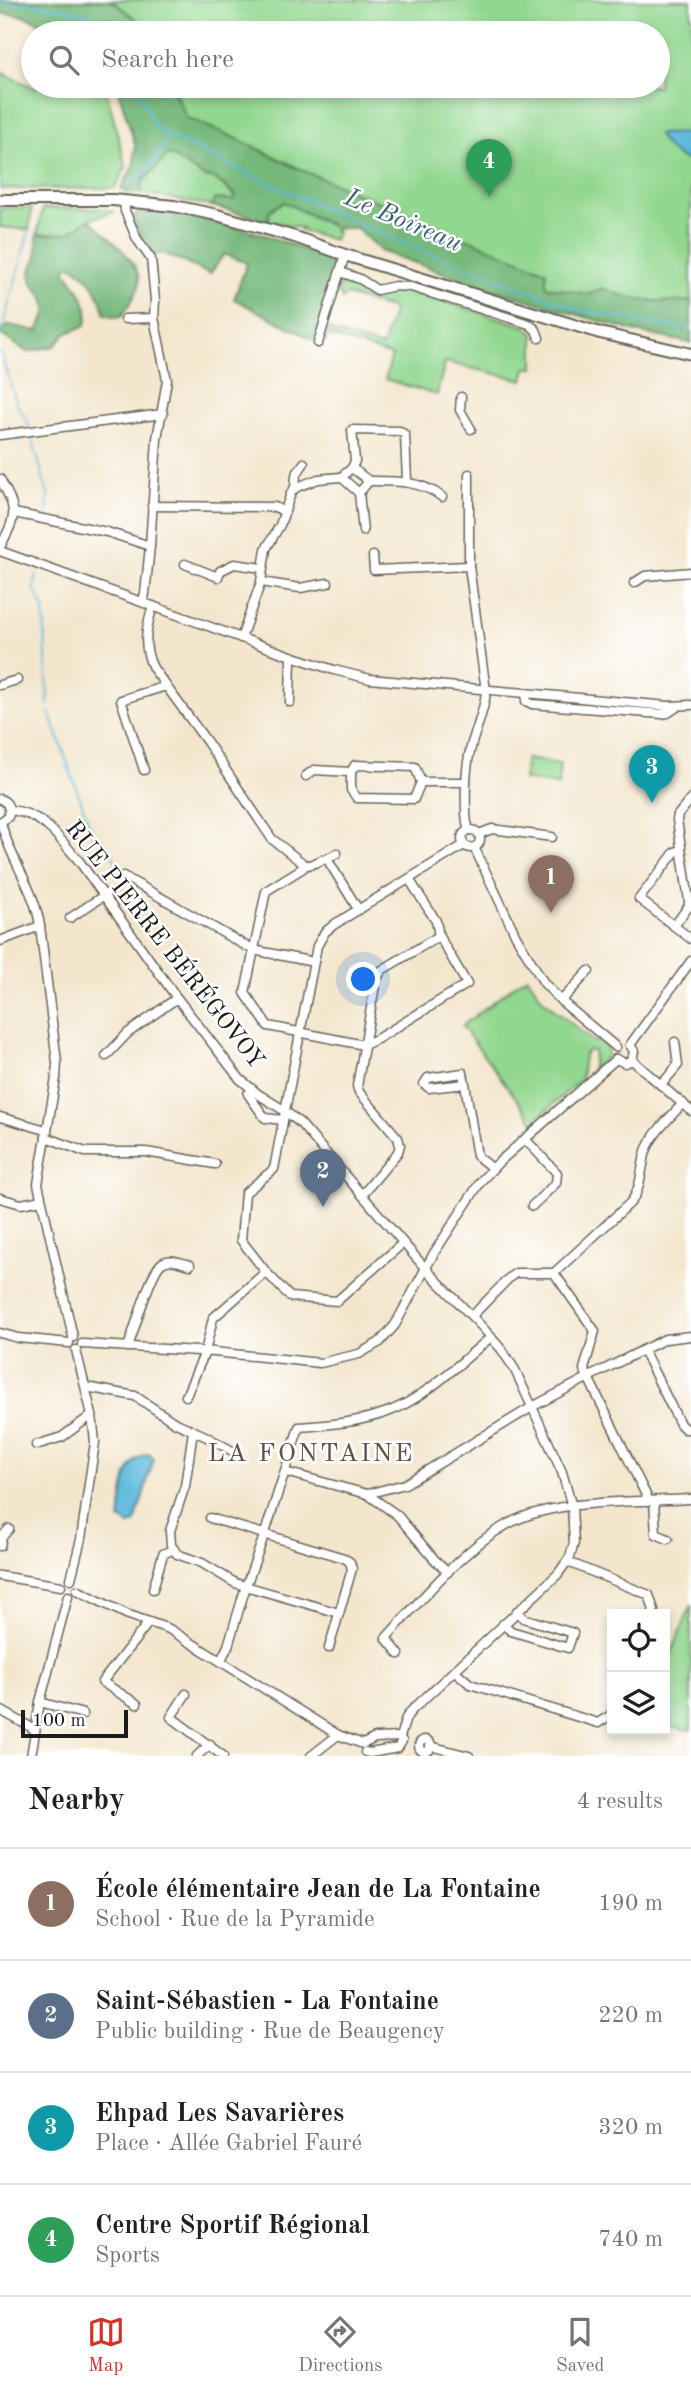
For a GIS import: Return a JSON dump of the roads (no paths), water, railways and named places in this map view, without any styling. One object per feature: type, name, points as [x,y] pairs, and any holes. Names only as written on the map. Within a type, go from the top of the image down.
[{"type":"main road","points":[[0,200],[124,201],[174,206],[217,215],[600,333],[689,354]]},
{"type":"street","points":[[124,201],[125,211],[137,239],[151,259],[154,318],[167,380],[157,439],[150,546],[142,602]]},
{"type":"street","points":[[318,343],[345,255]]},
{"type":"street","points":[[340,272],[360,279],[377,290],[395,286],[411,287],[529,324],[536,330],[539,338]]},
{"type":"street","points":[[125,319],[154,318]]},
{"type":"street","points":[[461,397],[460,410],[471,429]]},
{"type":"street","points":[[0,435],[163,414]]},
{"type":"street","points":[[241,638],[261,582],[266,549],[285,512],[291,492],[318,479],[341,477],[352,468],[355,461],[352,430],[400,431],[405,435],[407,481]]},
{"type":"street","points":[[295,488],[296,475],[304,463]]},
{"type":"street","points":[[352,468],[369,481],[407,481],[435,491],[442,497]]},
{"type":"street","points":[[469,474],[470,566],[486,691],[486,702],[471,746],[466,782],[469,830]]},
{"type":"street","points":[[341,477],[359,493],[363,531]]},
{"type":"street","points":[[0,479],[14,513],[14,521],[0,549],[291,656],[370,679],[691,707]]},
{"type":"street","points":[[359,493],[369,481]]},
{"type":"street","points":[[152,506],[275,508],[285,512]]},
{"type":"street","points":[[14,513],[107,532],[150,546]]},
{"type":"street","points":[[373,555],[374,570],[470,566]]},
{"type":"street","points":[[184,564],[218,577],[220,571],[234,564],[262,568]]},
{"type":"street","points":[[634,583],[645,576],[691,572]]},
{"type":"street","points":[[261,582],[300,588],[328,583]]},
{"type":"street","points":[[153,606],[145,630],[147,656],[272,839],[305,865],[312,865],[337,853]]},
{"type":"street","points":[[290,702],[291,656]]},
{"type":"street","points":[[0,685],[17,680]]},
{"type":"street","points":[[151,684],[164,683]]},
{"type":"street","points":[[144,770],[121,700],[164,683]]},
{"type":"street","points":[[355,765],[415,767],[421,782],[414,799],[357,798],[351,790],[351,772],[355,765]]},
{"type":"street","points":[[306,776],[314,771],[351,772]]},
{"type":"street","points":[[421,782],[466,782]]},
{"type":"street","points":[[0,799],[7,803],[10,810],[8,817],[1,822],[37,911],[40,926],[57,1062],[38,1184],[71,1348],[128,1347],[320,1363],[348,1358],[369,1349],[389,1334],[425,1268],[492,1168],[616,1059]]},
{"type":"street","points":[[674,926],[689,901],[678,815],[690,800]]},
{"type":"street","name":"RUE PIERRE BÉRÉGOVOY","points":[[10,810],[25,811],[48,826],[106,894],[177,998],[240,1079],[284,1116]]},
{"type":"street","points":[[479,834],[492,829],[552,836]]},
{"type":"street","points":[[469,830],[475,830],[479,834],[480,842],[469,848],[464,845],[463,835],[469,830]]},
{"type":"street","points":[[403,1243],[337,1301],[290,1297],[241,1240],[245,1193],[274,1169],[317,946],[325,932],[464,845]]},
{"type":"street","points":[[474,847],[525,953],[544,983],[561,1001],[617,1047]]},
{"type":"street","points":[[681,850],[675,852],[639,899],[691,939]]},
{"type":"street","points":[[327,859],[358,909]]},
{"type":"street","points":[[305,865],[267,891],[245,993],[268,1026],[364,1045],[467,985],[439,936],[436,921],[409,878]]},
{"type":"street","points":[[123,876],[253,950],[314,962]]},
{"type":"street","points":[[70,918],[106,894]]},
{"type":"street","points":[[0,941],[40,926]]},
{"type":"street","points":[[362,1195],[398,1152],[400,1145],[398,1138],[359,1092],[358,1080],[378,974],[439,936]]},
{"type":"street","points":[[630,1045],[691,961]]},
{"type":"street","points":[[561,1001],[589,971]]},
{"type":"street","points":[[106,1056],[128,1033],[177,998]]},
{"type":"street","points":[[662,1084],[678,1065],[675,1042]]},
{"type":"street","points":[[621,1044],[630,1045],[635,1051],[632,1060],[625,1063],[616,1059],[615,1052],[621,1044]]},
{"type":"street","points":[[632,1060],[691,1111]]},
{"type":"street","points":[[465,1084],[477,1156],[492,1168]]},
{"type":"street","points":[[78,1590],[126,1614],[170,1629],[364,1751],[398,1748],[406,1718],[412,1710],[568,1562],[574,1543],[572,1507],[562,1472],[515,1370],[491,1337],[425,1268],[300,1123],[284,1116],[265,1118],[248,1094]]},
{"type":"street","points":[[472,1316],[516,1273],[554,1273],[636,1196],[646,1151],[651,1141],[683,1103]]},
{"type":"street","points":[[0,1117],[46,1133],[85,1152],[146,1152],[215,1164]]},
{"type":"street","points":[[525,1139],[557,1173],[556,1184],[532,1206]]},
{"type":"street","points":[[0,1198],[21,1204],[41,1200]]},
{"type":"street","points":[[128,1347],[153,1274],[161,1263],[171,1260],[190,1265]]},
{"type":"street","points":[[186,1396],[205,1352],[213,1318],[266,1272]]},
{"type":"street","points":[[554,1273],[595,1331],[584,1369],[587,1378],[652,1501],[656,1534],[668,1539]]},
{"type":"street","points":[[0,1334],[18,1338],[71,1340]]},
{"type":"street","points":[[367,1494],[405,1484],[533,1407],[643,1350],[666,1339],[691,1336]]},
{"type":"street","points":[[221,1660],[228,1646],[299,1427],[343,1423],[392,1410],[431,1387],[491,1337]]},
{"type":"street","points":[[71,1579],[81,1539],[95,1449],[92,1415],[79,1347]]},
{"type":"street","points":[[643,1350],[681,1424],[685,1429],[691,1429]]},
{"type":"street","points":[[86,1387],[135,1396],[236,1453]]},
{"type":"street","points":[[36,1445],[62,1437],[92,1415]]},
{"type":"street","points":[[193,1431],[185,1486],[170,1531],[171,1545],[177,1554],[202,1563],[225,1579],[246,1587],[339,1614]]},
{"type":"street","points":[[285,1472],[367,1494],[397,1515],[448,1572]]},
{"type":"street","points":[[399,1654],[386,1638],[448,1572],[491,1536],[517,1520],[572,1507],[691,1499]]},
{"type":"street","points":[[210,1518],[265,1533],[350,1562],[352,1569],[329,1648]]},
{"type":"street","points":[[0,1546],[2,1537],[9,1530]]},
{"type":"street","points":[[153,1589],[163,1555],[174,1549]]},
{"type":"street","points":[[568,1562],[649,1595],[654,1609]]},
{"type":"street","points":[[0,1576],[61,1586]]},
{"type":"street","points":[[71,1579],[77,1584],[78,1590],[74,1595],[68,1596],[62,1593],[61,1586],[64,1581],[71,1579]]},
{"type":"street","points":[[31,1756],[40,1702],[68,1596]]},
{"type":"street","points":[[503,1624],[511,1631],[568,1648],[573,1633],[523,1618],[517,1611]]},
{"type":"street","points":[[136,1704],[102,1682],[149,1622]]},
{"type":"street","points":[[454,1670],[470,1684],[598,1723],[607,1717]]},
{"type":"street","points":[[186,1694],[171,1717],[223,1756]]},
{"type":"street","points":[[40,1702],[83,1714]]},
{"type":"street","points":[[0,1710],[34,1730]]},
{"type":"street","points":[[311,1756],[338,1735]]},
{"type":"street","points":[[364,1751],[375,1738],[401,1739],[423,1750],[469,1756]]},
{"type":"street","points":[[197,1756],[210,1744]]},
{"type":"water","points":[[658,134],[691,134],[691,158],[688,161],[670,150]]},
{"type":"water","points":[[149,1454],[154,1458],[135,1523],[129,1525],[120,1519],[125,1480],[134,1463]]},
{"type":"waterway","name":"Le Boireau","points":[[0,2],[49,6],[104,21]]},
{"type":"waterway","name":"Le Boireau","points":[[142,98],[155,128],[233,167],[407,245],[580,310],[691,330]]},
{"type":"waterway","points":[[126,185],[146,170],[170,135]]},
{"type":"waterway","points":[[1,333],[29,231]]},
{"type":"waterway","points":[[0,352],[18,407],[29,427]]},
{"type":"waterway","points":[[31,434],[48,495],[47,515]]},
{"type":"waterway","points":[[37,574],[34,588],[44,609],[48,704]]},
{"type":"waterway","points":[[49,711],[93,835],[107,846],[120,868]]},
{"type":"place","name":"Centre Sportif Régional","points":[[489,197]]},
{"type":"place","name":"Ehpad Les Savarières","points":[[652,803]]},
{"type":"place","name":"École élémentaire Jean de La Fontaine","points":[[551,913]]},
{"type":"place","name":"Saint-Sébastien - La Fontaine","points":[[323,1207]]},
{"type":"district","name":"LA FONTAINE","points":[[311,1454]]}]
